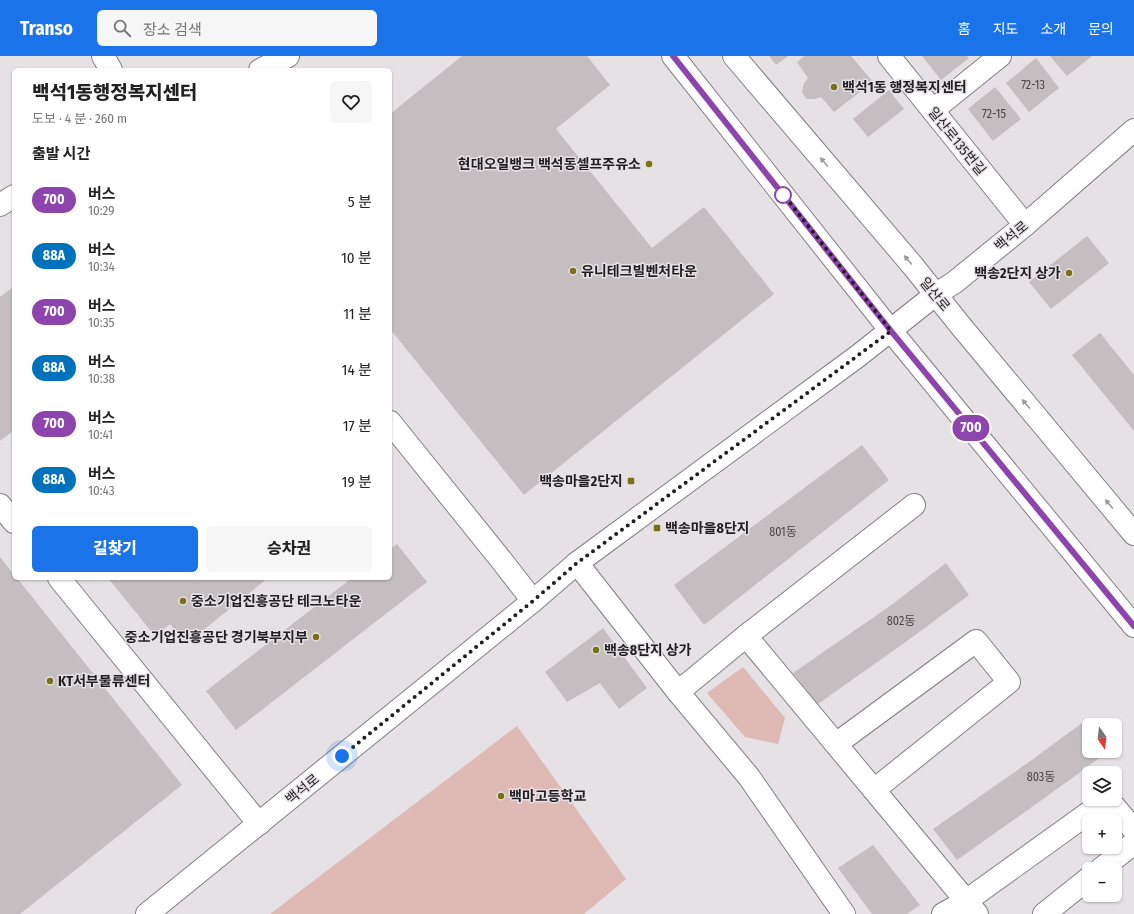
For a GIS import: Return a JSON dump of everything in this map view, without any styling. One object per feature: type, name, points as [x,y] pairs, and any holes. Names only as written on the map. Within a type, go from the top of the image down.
[{"type":"main road","points":[[104,56],[109,68]]},
{"type":"main road","points":[[264,68],[288,56]]},
{"type":"main road","points":[[673,56],[891,331],[1134,626]]},
{"type":"main road","name":"일산로","points":[[734,56],[913,266],[1134,534]]},
{"type":"main road","name":"일산로135번길","points":[[889,56],[1025,225]]},
{"type":"main road","points":[[932,110],[1000,56]]},
{"type":"main road","name":"백석로","points":[[147,914],[533,601],[577,563],[955,282],[1025,225],[1134,130]]},
{"type":"main road","points":[[0,205],[12,197]]},
{"type":"main road","points":[[392,424],[533,601]]},
{"type":"main road","points":[[0,505],[12,520]]},
{"type":"main road","points":[[678,692],[746,636],[914,506]]},
{"type":"main road","points":[[577,563],[678,692],[749,777],[844,914]]},
{"type":"main road","points":[[62,580],[259,824]]},
{"type":"main road","points":[[746,636],[972,907]]},
{"type":"main road","points":[[836,744],[976,640],[1009,682],[874,790]]},
{"type":"main road","points":[[943,914],[972,907],[1099,806]]},
{"type":"main road","points":[[1114,806],[1134,830]]},
{"type":"main road","points":[[1110,862],[1134,843]]},
{"type":"main road","points":[[1044,914],[1082,884]]},
{"type":"shaded area","points":[[743,667],[785,718],[778,744],[745,737],[707,693]]},
{"type":"shaded area","name":"백마고등학교","points":[[517,726],[626,879],[584,914],[270,914]]},
{"type":"building","name":"유니테크빌벤처타운","points":[[462,56],[587,56],[610,85],[556,129],[652,248],[704,207],[774,294],[524,495],[392,331],[392,112]]},
{"type":"building","points":[[769,56],[788,56],[776,65]]},
{"type":"building","name":"백석1동 행정복지센터","points":[[805,56],[851,56],[873,82],[834,112],[821,97],[806,99],[802,92],[804,83],[808,78],[797,62]]},
{"type":"building","points":[[922,56],[967,56],[969,58],[941,80]]},
{"type":"building","points":[[1050,56],[1092,56],[1067,76]]},
{"type":"building","points":[[1036,58],[1059,88],[1029,112],[1006,83]]},
{"type":"building","points":[[995,87],[1021,119],[993,141],[968,109]]},
{"type":"building","points":[[889,90],[904,109],[868,137],[853,119]]},
{"type":"building","name":"백송2단지 상가","points":[[1087,236],[1109,263],[1051,309],[1029,282]]},
{"type":"building","points":[[12,288],[12,432],[0,441],[0,297]]},
{"type":"building","points":[[1100,333],[1134,375],[1134,431],[1072,355]]},
{"type":"building","points":[[862,445],[889,480],[704,625],[674,585]]},
{"type":"building","name":"중소기업진흥공단 경기북부지부","points":[[397,544],[427,582],[236,730],[206,691],[349,580],[392,580],[392,548]]},
{"type":"building","name":"KT서부물류센터","points":[[0,557],[12,572],[12,580],[19,580],[182,785],[20,914],[0,914]]},
{"type":"building","points":[[946,563],[969,595],[818,704],[793,673],[890,606]]},
{"type":"building","name":"중소기업진흥공단 테크노타운","points":[[110,580],[266,580],[186,644],[170,624],[155,636]]},
{"type":"building","name":"백송8단지 상가","points":[[603,628],[647,688],[619,709],[600,683],[567,702],[545,672]]},
{"type":"building","points":[[1082,723],[1082,758],[1099,758],[1089,766],[1082,766],[1082,771],[957,860],[933,829]]},
{"type":"building","points":[[873,845],[920,905],[907,914],[872,914],[838,868]]},
{"type":"bus line","name":"700","points":[[673,56],[891,331],[1134,626]]},
{"type":"place","name":"백석1동 행정복지센터","points":[[834,87]]},
{"type":"place","name":"현대오일뱅크 백석동셀프주유소","points":[[649,164]]},
{"type":"place","name":"유니테크빌벤처타운","points":[[573,271]]},
{"type":"place","name":"백송2단지 상가","points":[[1069,273]]},
{"type":"place","name":"백송마을2단지","points":[[631,481]]},
{"type":"place","name":"백송마을8단지","points":[[657,528]]},
{"type":"place","name":"중소기업진흥공단 테크노타운","points":[[183,601]]},
{"type":"place","name":"중소기업진흥공단 경기북부지부","points":[[316,637]]},
{"type":"place","name":"백송8단지 상가","points":[[596,650]]},
{"type":"place","name":"KT서부물류센터","points":[[50,681]]},
{"type":"place","name":"백마고등학교","points":[[501,796]]},
{"type":"route","points":[[342,756],[533,601],[552,583],[577,563],[891,331],[779,189],[783,195]]}]
